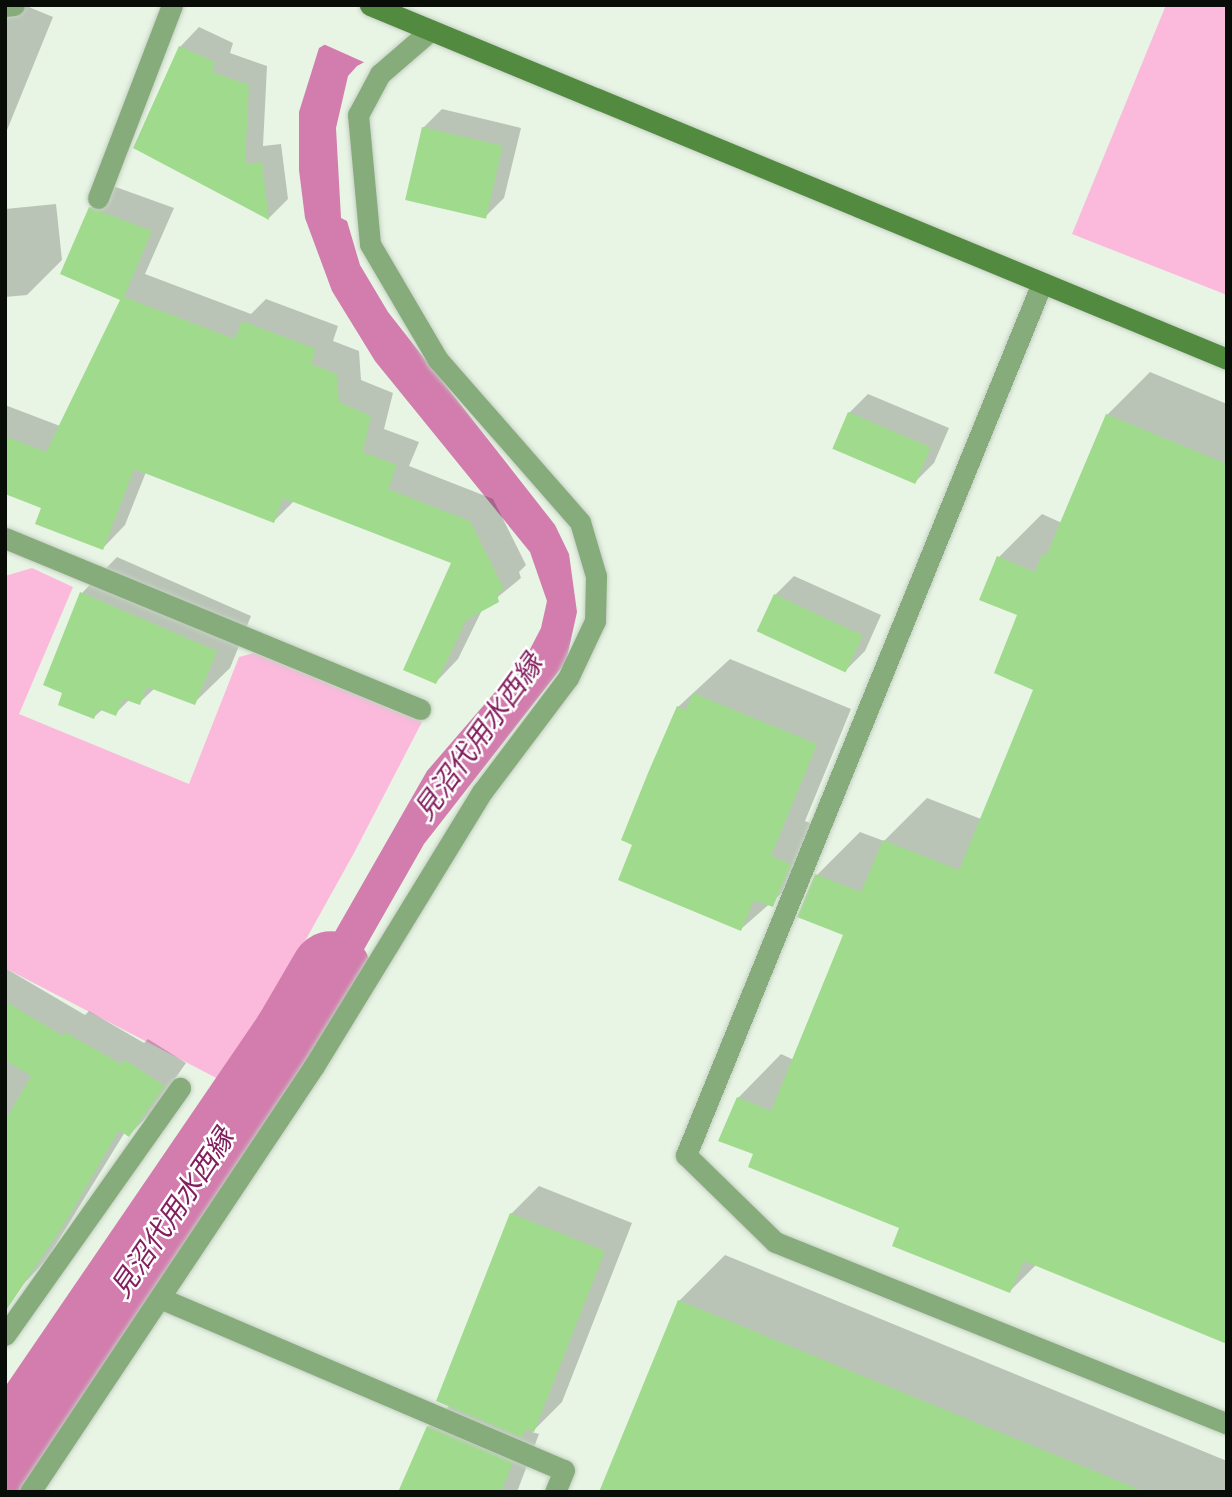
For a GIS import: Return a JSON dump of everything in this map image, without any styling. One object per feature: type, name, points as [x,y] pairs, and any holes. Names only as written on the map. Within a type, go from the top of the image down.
[{"type":"street","points":[[5,6],[14,5]]},
{"type":"street","points":[[98,198],[172,5]]},
{"type":"street","points":[[370,5],[1227,359]]},
{"type":"street","points":[[30,1492],[314,1066],[482,792],[568,678],[595,621],[596,576],[580,522],[438,359],[370,244],[358,115],[380,75],[437,32]]},
{"type":"street","points":[[1042,283],[686,1156],[775,1242],[1227,1424]]},
{"type":"street","points":[[5,538],[420,709]]},
{"type":"street","points":[[5,1335],[180,1088]]},
{"type":"street","points":[[160,1298],[564,1471],[555,1492]]},
{"type":"shaded area","points":[[1166,5],[1227,5],[1227,295],[1072,234]]},
{"type":"shaded area","points":[[32,568],[73,587],[19,714],[189,784],[239,657],[254,653],[422,722],[354,853],[226,1083],[5,968],[5,576]]},
{"type":"water","points":[[391,5],[472,5],[357,66],[348,76],[336,128],[341,218],[347,221],[360,265],[388,312],[555,525],[569,554],[577,612],[566,662],[424,844],[292,1076],[263,1058],[427,771],[527,655],[541,628],[547,601],[530,552],[375,361],[332,291],[305,218],[299,170],[299,112],[319,48]]},
{"type":"pier","points":[[384,5],[475,5],[368,64],[321,43]]},
{"type":"building","points":[[179,46],[215,62],[212,72],[249,85],[245,164],[262,162],[269,220],[133,148]]},
{"type":"building","points":[[422,127],[503,146],[486,219],[405,200]]},
{"type":"building","points":[[89,207],[152,231],[124,297],[235,339],[242,321],[316,349],[311,364],[337,374],[339,402],[371,416],[363,452],[397,465],[388,489],[470,521],[504,589],[497,594],[499,602],[466,620],[436,684],[403,670],[451,563],[283,498],[274,523],[134,469],[103,550],[35,524],[41,508],[5,494],[5,436],[46,452],[120,300],[60,274]]},
{"type":"building","points":[[848,412],[931,447],[915,484],[832,449]]},
{"type":"building","points":[[1106,414],[1227,464],[1227,1344],[1024,1261],[1010,1293],[892,1246],[899,1228],[748,1167],[753,1154],[718,1141],[737,1097],[771,1111],[843,935],[797,917],[815,874],[861,892],[883,840],[959,870],[1033,690],[994,673],[1017,615],[979,600],[997,556],[1035,572],[1042,554],[1046,556]]},
{"type":"building","points":[[80,592],[217,651],[195,705],[147,687],[140,705],[123,699],[116,716],[98,709],[94,719],[58,705],[62,693],[43,685]]},
{"type":"building","points":[[774,594],[863,635],[845,673],[757,631]]},
{"type":"building","points":[[693,693],[817,744],[771,856],[791,864],[773,907],[754,900],[741,931],[618,880],[632,845],[621,840],[677,706],[686,710]]},
{"type":"building","points":[[5,1001],[63,1036],[65,1032],[121,1064],[125,1060],[165,1086],[129,1137],[119,1130],[65,1223],[5,1312],[5,1121],[31,1076],[5,1060]]},
{"type":"building","points":[[510,1213],[605,1251],[534,1432],[526,1429],[522,1438],[436,1401]]},
{"type":"building","points":[[678,1300],[1143,1491],[1143,1492],[599,1492]]},
{"type":"building","points":[[427,1426],[513,1462],[501,1492],[398,1492]]},
{"type":"waterway","name":"見沼代用水西縁","points":[[5,1458],[293,1036],[331,971]]}]
